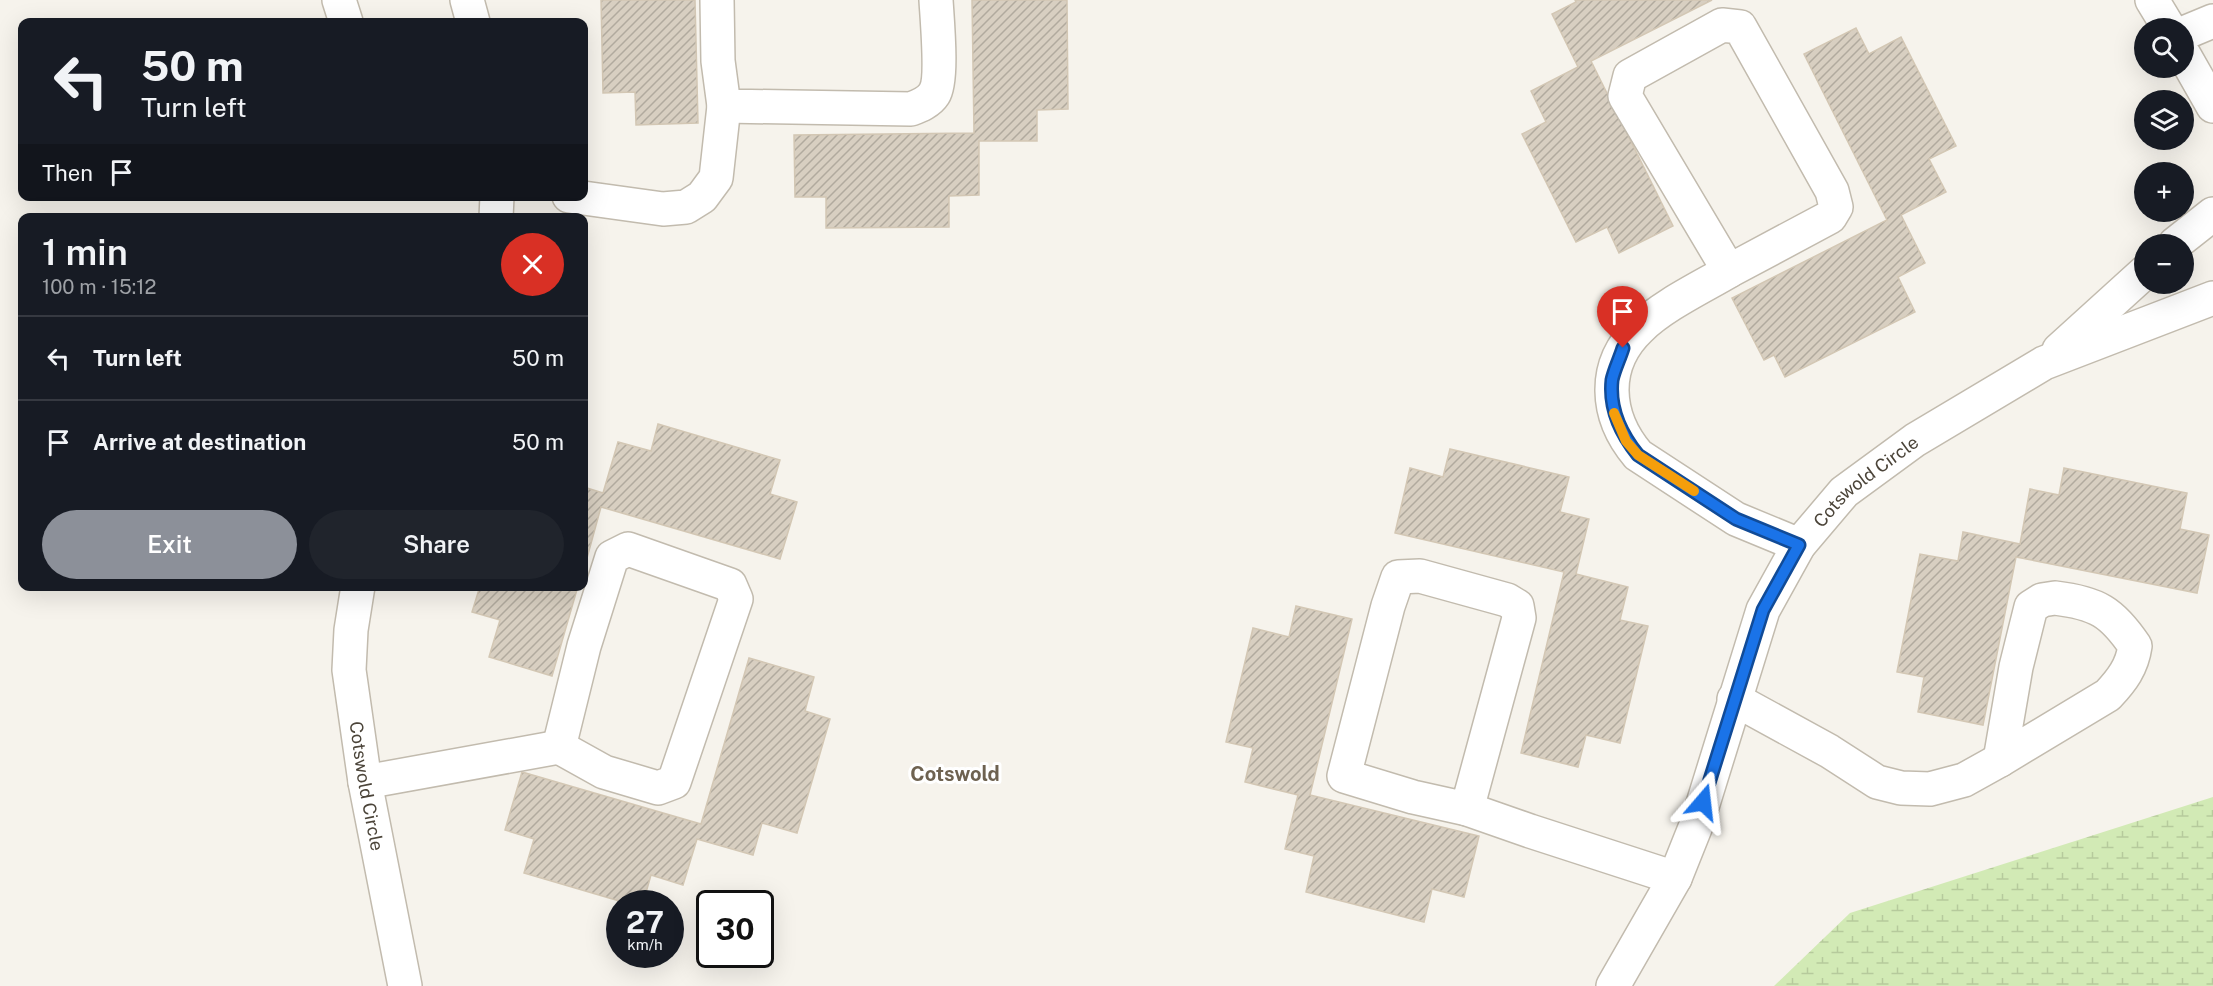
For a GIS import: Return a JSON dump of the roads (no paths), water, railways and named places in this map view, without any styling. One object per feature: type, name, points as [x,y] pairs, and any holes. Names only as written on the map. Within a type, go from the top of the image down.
[{"type":"street","points":[[339,0],[345,18]]},
{"type":"street","points":[[467,0],[472,18]]},
{"type":"street","points":[[588,199],[663,209],[686,207],[702,197],[716,178],[724,106],[718,61],[717,0]]},
{"type":"street","points":[[724,106],[911,109],[924,104],[935,93],[938,75],[936,0]]},
{"type":"street","points":[[2152,0],[2163,18]]},
{"type":"street","points":[[2194,29],[2213,21]]},
{"type":"street","points":[[1729,271],[1625,96],[1630,76],[1722,25],[1740,27],[1832,191],[1836,207],[1830,217],[1729,271],[1656,315],[1640,328],[1623,348],[1612,380],[1614,412],[1626,441],[1638,455],[1736,519],[1799,545]]},
{"type":"street","points":[[2196,60],[2213,106]]},
{"type":"street","points":[[2188,234],[2213,214]]},
{"type":"street","name":"Cotswold Circle","points":[[2044,363],[2134,282]]},
{"type":"street","name":"Cotswold Circle","points":[[1613,986],[1675,878],[1697,823],[1763,610],[1799,545],[1845,492],[1915,440],[2044,363],[2213,298]]},
{"type":"street","points":[[365,782],[559,747],[604,772],[657,788],[674,782],[736,598],[730,585],[628,549],[612,557],[584,646],[559,747]]},
{"type":"street","points":[[1467,809],[1519,618],[1517,606],[1507,600],[1420,576],[1398,577],[1388,606],[1344,776],[1413,797],[1467,809],[1675,878]]},
{"type":"street","name":"Cotswold Circle","points":[[357,591],[351,630],[349,670],[365,782],[405,986]]},
{"type":"street","points":[[1734,699],[1829,751],[1877,782],[1901,788],[1930,789],[1964,780],[2000,759],[2108,694],[2122,680],[2134,658],[2135,646],[2121,624],[2107,613],[2078,600],[2055,598],[2042,600],[2031,607],[2016,667],[2000,759]]},
{"type":"district","name":"Cotswold","points":[[955,774]]}]
